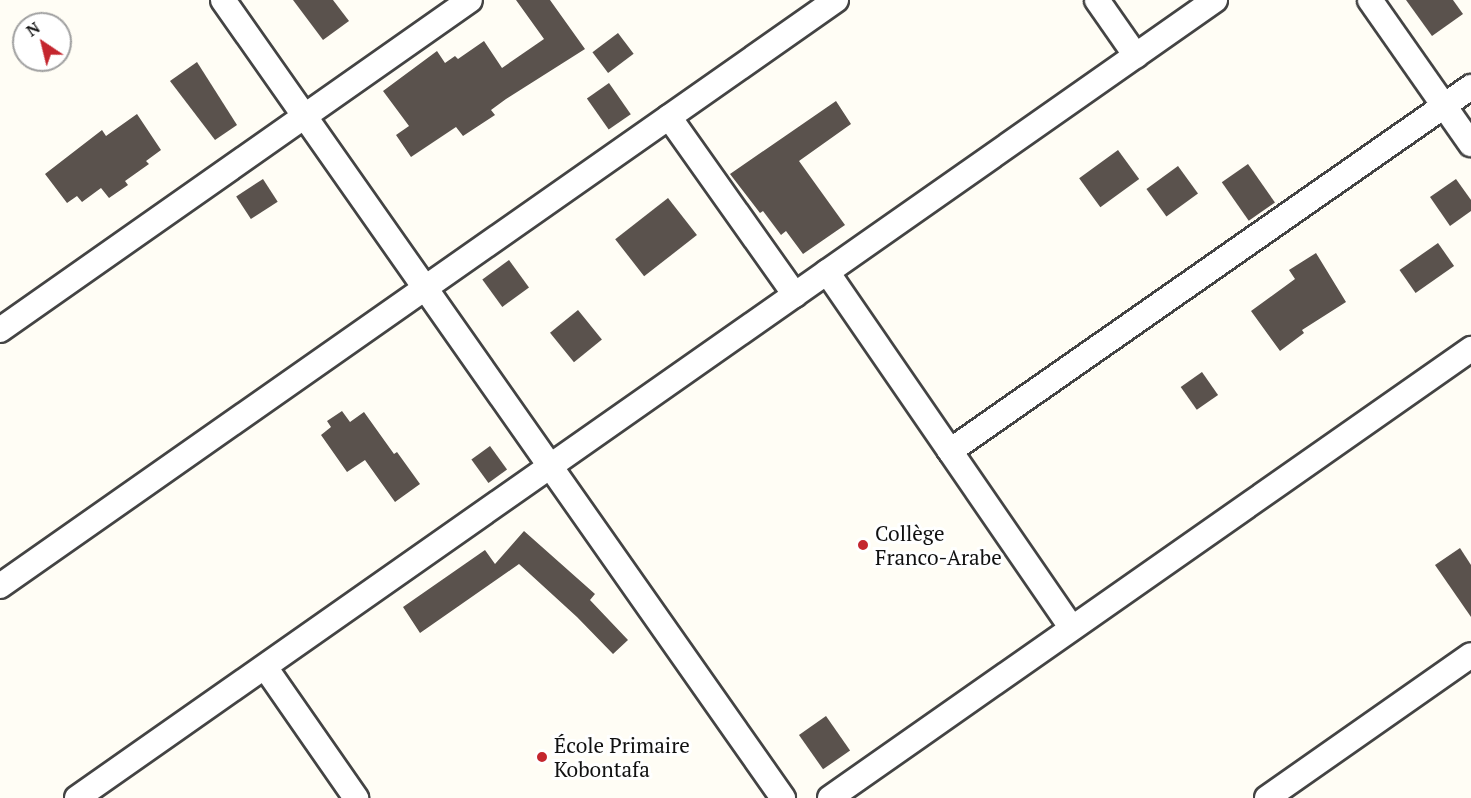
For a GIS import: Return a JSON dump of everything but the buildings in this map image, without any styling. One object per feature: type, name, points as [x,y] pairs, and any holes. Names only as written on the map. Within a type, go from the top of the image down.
[{"type":"street","points":[[223,0],[783,798]]},
{"type":"street","points":[[0,330],[470,0]]},
{"type":"street","points":[[4,576],[425,288],[836,0]]},
{"type":"street","points":[[1096,0],[1136,56]]},
{"type":"street","points":[[77,798],[1215,0]]},
{"type":"street","points":[[1370,0],[1471,144]]},
{"type":"street","points":[[950,451],[1471,87]]},
{"type":"street","points":[[669,117],[795,295]]},
{"type":"street","points":[[827,272],[1072,628]]},
{"type":"street","points":[[830,798],[1471,349]]},
{"type":"street","points":[[1267,798],[1471,655]]},
{"type":"street","points":[[264,667],[356,798]]},
{"type":"place","name":"Collège Franco-Arabe","points":[[863,545]]},
{"type":"place","name":"École Primaire Kobontafa","points":[[542,757]]}]
